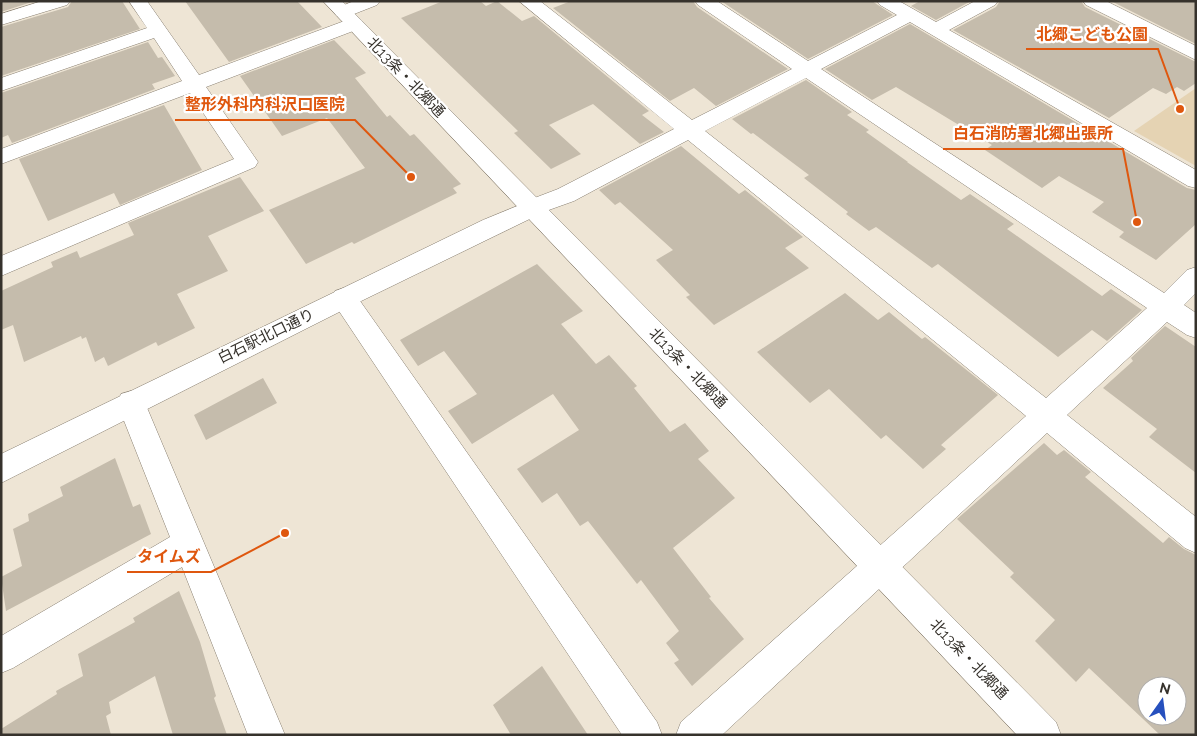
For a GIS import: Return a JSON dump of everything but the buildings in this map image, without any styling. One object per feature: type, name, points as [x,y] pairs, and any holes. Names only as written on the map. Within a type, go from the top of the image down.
[{"type":"street","points":[[1,20],[61,1]]},
{"type":"street","points":[[1,267],[247,162],[138,1]]},
{"type":"street","points":[[1,157],[194,85],[343,12],[371,1]]},
{"type":"street","points":[[528,1],[1196,537]]},
{"type":"street","points":[[704,1],[1196,327]]},
{"type":"street","points":[[886,1],[1196,180]]},
{"type":"street","points":[[935,30],[989,1]]},
{"type":"street","points":[[1097,2],[1196,54]]},
{"type":"street","name":"北13条・北郷通","points":[[343,12],[1043,735]]},
{"type":"street","name":"白石駅北口通り","points":[[1,469],[491,226],[566,195],[910,15]]},
{"type":"street","points":[[1,85],[157,31]]},
{"type":"street","points":[[694,735],[1166,307],[1196,277]]},
{"type":"street","points":[[344,298],[644,735]]},
{"type":"street","points":[[131,403],[266,735]]},
{"type":"street","points":[[1,656],[189,544]]},
{"type":"shaded area","points":[[1196,88],[1196,166],[1134,131]]},
{"type":"place","name":"北郷こども公園","points":[[1180,109]]},
{"type":"place","name":"整形外科内科沢口医院","points":[[411,177]]},
{"type":"place","name":"白石消防署北郷出張所","points":[[1137,222]]},
{"type":"place","name":"タイムズ","points":[[285,533]]}]
